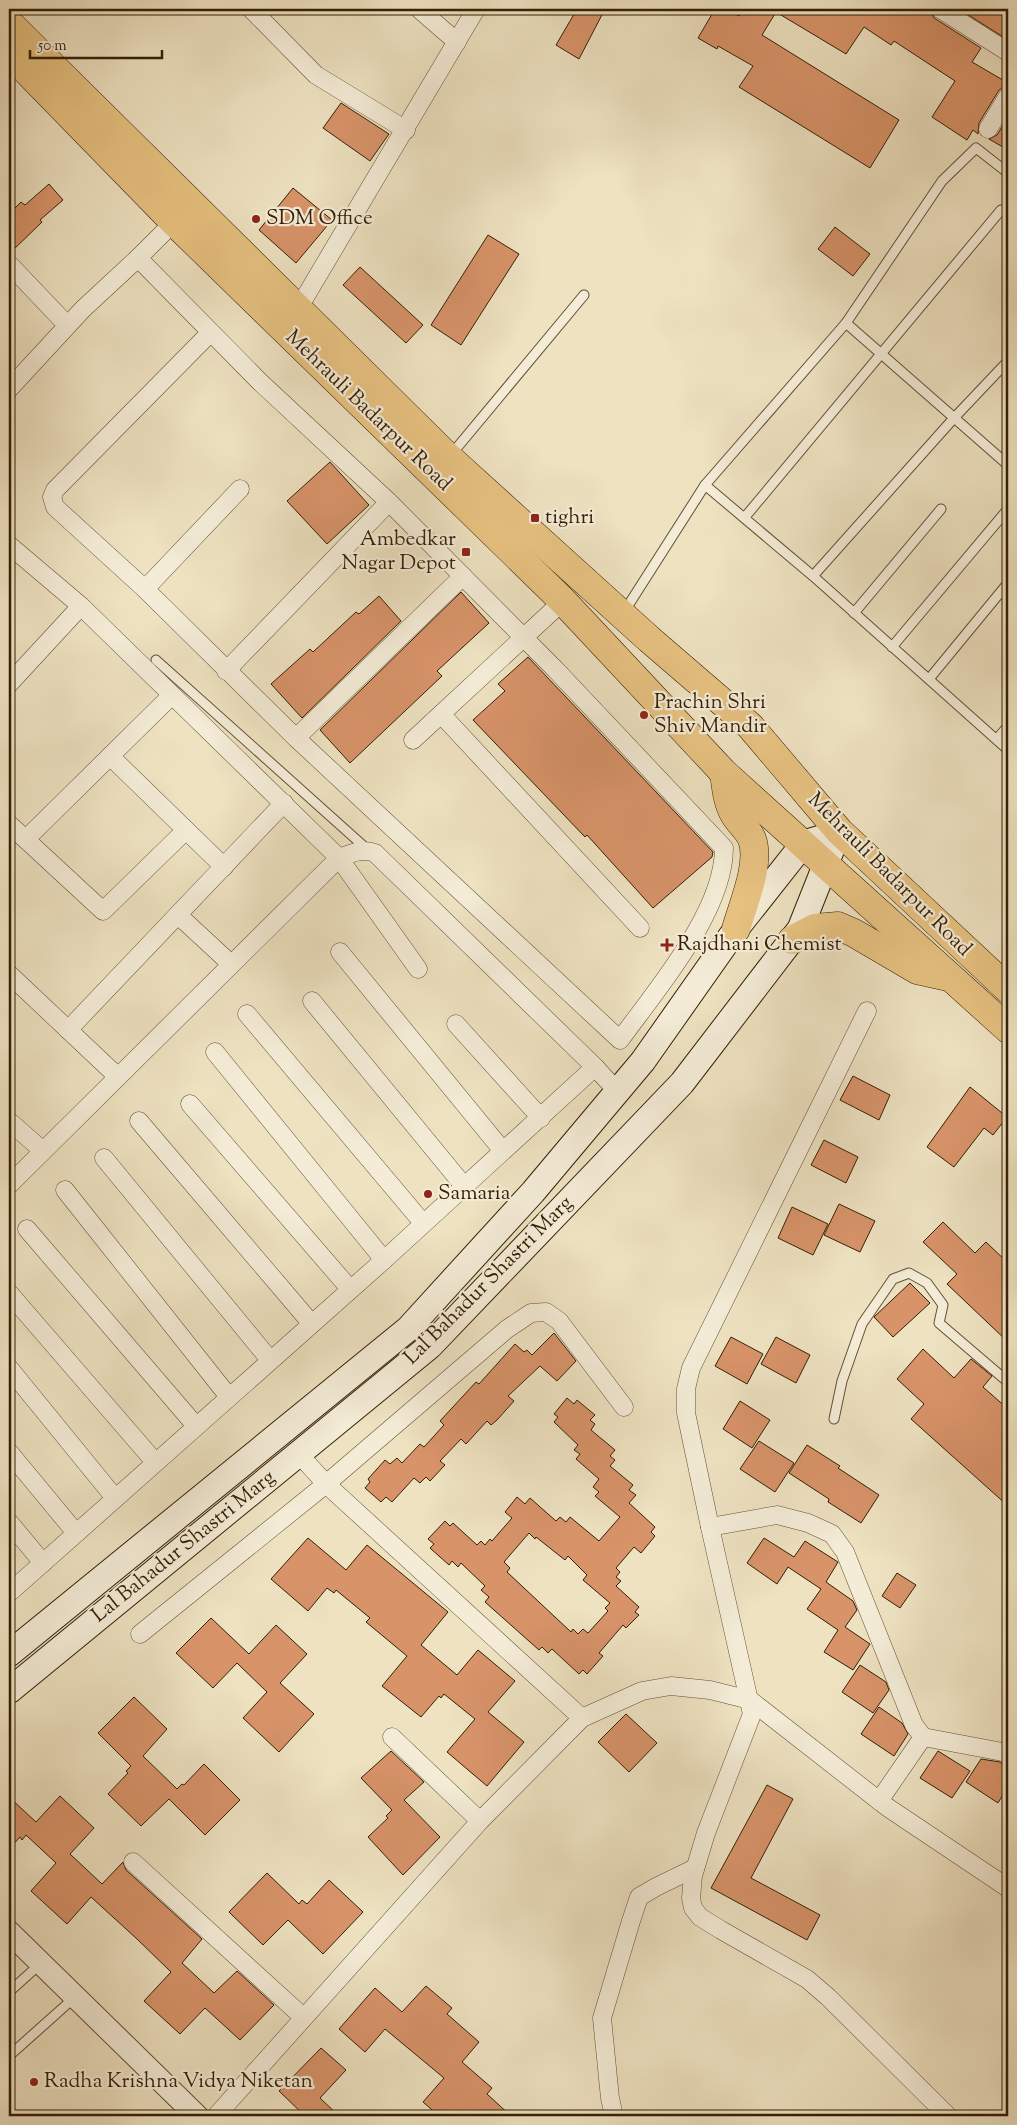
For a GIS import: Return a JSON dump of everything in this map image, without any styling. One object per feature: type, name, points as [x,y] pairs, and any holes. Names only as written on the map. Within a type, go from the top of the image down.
[{"type":"main road","name":"Mehrauli Badarpur Road","points":[[9,23],[174,222],[441,466],[476,482],[750,726],[839,831],[1008,989]]},
{"type":"main road","name":"Mehrauli Badarpur Road","points":[[9,53],[81,111],[298,309],[563,602],[724,773],[1008,1029]]},
{"type":"main road","points":[[724,773],[729,805],[752,839],[754,851],[754,866],[736,929]]},
{"type":"main road","points":[[804,844],[839,831]]},
{"type":"main road","name":"Lal Bahadur Shastri Marg","points":[[9,1691],[430,1346],[682,1083],[800,929],[839,831]]},
{"type":"main road","name":"Lal Bahadur Shastri Marg","points":[[9,1654],[408,1329],[533,1192],[643,1061],[736,929],[804,844]]},
{"type":"main road","points":[[792,940],[815,928],[838,926],[854,933],[918,970],[950,977]]},
{"type":"street","points":[[251,9],[316,75],[406,130]]},
{"type":"street","points":[[419,9],[457,42]]},
{"type":"street","points":[[298,309],[406,130],[476,9]]},
{"type":"street","points":[[940,9],[1008,52]]},
{"type":"street","points":[[988,129],[1008,96]]},
{"type":"street","points":[[9,389],[67,325],[174,222]]},
{"type":"street","points":[[138,258],[211,332],[259,381],[389,502],[524,638],[724,848],[722,870],[704,917],[675,964],[620,1040],[296,738],[145,589],[55,507],[52,497],[55,490],[211,332]]},
{"type":"street","points":[[9,264],[67,325]]},
{"type":"street","points":[[145,589],[240,489]]},
{"type":"street","points":[[226,671],[389,502]]},
{"type":"street","points":[[9,545],[81,606],[340,858],[418,969]]},
{"type":"street","points":[[296,738],[462,576]]},
{"type":"street","points":[[413,740],[563,602]]},
{"type":"street","points":[[9,684],[81,606]]},
{"type":"street","points":[[26,839],[172,695]]},
{"type":"street","points":[[441,714],[640,928]]},
{"type":"street","points":[[110,756],[224,867]]},
{"type":"street","points":[[68,1030],[284,803]]},
{"type":"street","points":[[9,824],[104,911],[186,830]]},
{"type":"street","points":[[9,1185],[117,1076],[340,858],[355,852],[368,850],[375,853],[595,1067],[617,1091]]},
{"type":"street","points":[[178,915],[231,964]]},
{"type":"street","points":[[340,952],[503,1151]]},
{"type":"street","points":[[9,974],[117,1076]]},
{"type":"street","points":[[312,1001],[464,1186]]},
{"type":"street","points":[[867,1012],[691,1368],[686,1389],[686,1413],[752,1714],[706,1834],[695,1868],[691,1898],[693,1908],[700,1917],[807,1979],[828,1997],[948,2116]]},
{"type":"street","points":[[247,1014],[423,1223]]},
{"type":"street","points":[[456,1024],[541,1118]]},
{"type":"street","points":[[215,1052],[384,1260]]},
{"type":"street","points":[[9,1593],[384,1260],[595,1067]]},
{"type":"street","points":[[190,1104],[350,1289]]},
{"type":"street","points":[[9,1121],[43,1151]]},
{"type":"street","points":[[139,1121],[311,1323]]},
{"type":"street","points":[[104,1158],[270,1360]]},
{"type":"street","points":[[65,1190],[229,1397]]},
{"type":"street","points":[[27,1229],[196,1426]]},
{"type":"street","points":[[9,1292],[155,1462]]},
{"type":"street","points":[[140,1634],[326,1484],[507,1329],[531,1313],[546,1312],[559,1321],[624,1407]]},
{"type":"street","points":[[9,1368],[115,1498]]},
{"type":"street","points":[[9,1452],[76,1533]]},
{"type":"street","points":[[298,1453],[326,1484],[582,1718]]},
{"type":"street","points":[[710,1527],[777,1514],[808,1523],[832,1534],[845,1552],[914,1725],[923,1738],[1008,1753]]},
{"type":"street","points":[[9,1522],[43,1563]]},
{"type":"street","points":[[216,2116],[480,1821],[582,1718],[642,1692],[671,1686],[710,1690],[750,1700],[879,1800],[1008,1888]]},
{"type":"street","points":[[392,1736],[480,1821]]},
{"type":"street","points":[[879,1800],[923,1738]]},
{"type":"street","points":[[133,1862],[303,2018]]},
{"type":"street","points":[[614,2116],[610,2098],[602,2018],[631,1922],[640,1897],[656,1886],[695,1868]]},
{"type":"street","points":[[9,1932],[197,2116]]},
{"type":"lane","points":[[622,614],[705,485],[846,323],[942,181],[976,148],[1008,173]]},
{"type":"lane","points":[[745,516],[1001,210]]},
{"type":"lane","points":[[441,466],[584,295]]},
{"type":"lane","points":[[846,323],[1008,465]]},
{"type":"lane","points":[[814,576],[954,418],[1008,361]]},
{"type":"lane","points":[[705,485],[745,516],[814,576],[1008,750]]},
{"type":"lane","points":[[892,647],[1008,508]]},
{"type":"lane","points":[[854,613],[940,509]]},
{"type":"lane","points":[[929,679],[1008,583]]},
{"type":"lane","points":[[156,660],[368,850]]},
{"type":"lane","points":[[997,739],[1008,726]]},
{"type":"lane","points":[[834,1419],[842,1381],[862,1324],[893,1279],[909,1274],[927,1284],[943,1306],[939,1323],[1008,1382]]},
{"type":"lane","points":[[9,1992],[41,1963]]},
{"type":"lane","points":[[9,2056],[75,1997]]},
{"type":"building","points":[[577,9],[605,9],[579,59],[556,45]]},
{"type":"building","points":[[715,9],[725,9],[739,16],[744,9],[929,9],[934,18],[981,48],[972,62],[1008,83],[999,90],[979,123],[978,134],[973,130],[967,140],[932,117],[955,81],[894,41],[891,45],[864,27],[846,54],[776,12],[762,35],[899,120],[870,168],[739,87],[753,66],[718,46],[717,49],[698,38]]},
{"type":"building","points":[[959,9],[1008,9],[1008,40]]},
{"type":"building","points":[[341,103],[389,134],[370,161],[323,128]]},
{"type":"building","points":[[1005,122],[1008,123],[1008,150],[989,139],[997,135]]},
{"type":"building","points":[[49,184],[63,200],[40,220],[42,222],[9,254],[9,214],[21,202],[25,205]]},
{"type":"building","points":[[293,188],[332,220],[296,263],[259,230]]},
{"type":"building","points":[[835,227],[870,254],[853,276],[818,249]]},
{"type":"building","points":[[488,235],[519,254],[461,345],[431,325]]},
{"type":"building","points":[[360,267],[423,325],[406,343],[343,285]]},
{"type":"building","points":[[330,462],[369,505],[327,544],[287,501]]},
{"type":"building","points":[[461,592],[489,623],[437,671],[442,676],[350,763],[320,730]]},
{"type":"building","points":[[379,596],[401,621],[302,718],[271,684],[310,649],[313,652],[356,612],[359,614]]},
{"type":"building","points":[[528,657],[713,852],[712,857],[653,908],[587,835],[585,837],[473,720],[505,691],[498,684]]},
{"type":"building","points":[[853,1076],[890,1095],[879,1120],[840,1100]]},
{"type":"building","points":[[970,1087],[1007,1117],[993,1135],[984,1128],[954,1167],[927,1147]]},
{"type":"building","points":[[824,1140],[858,1157],[846,1183],[811,1165]]},
{"type":"building","points":[[839,1204],[875,1221],[860,1252],[824,1235]]},
{"type":"building","points":[[792,1207],[828,1224],[813,1255],[778,1238]]},
{"type":"building","points":[[943,1222],[975,1253],[986,1242],[1008,1263],[1008,1342],[947,1284],[957,1274],[923,1242]]},
{"type":"building","points":[[910,1283],[930,1303],[893,1337],[874,1317]]},
{"type":"building","points":[[554,1333],[576,1361],[557,1381],[540,1366],[508,1396],[514,1401],[497,1420],[491,1425],[487,1421],[466,1444],[461,1439],[440,1461],[445,1465],[430,1481],[426,1477],[420,1483],[414,1478],[392,1502],[386,1497],[381,1502],[365,1488],[370,1482],[368,1479],[385,1460],[390,1464],[397,1458],[402,1463],[420,1444],[424,1447],[444,1425],[440,1421],[476,1382],[479,1384],[515,1344],[524,1352],[527,1350],[532,1355]]},
{"type":"building","points":[[731,1337],[763,1354],[747,1384],[715,1366]]},
{"type":"building","points":[[776,1337],[810,1355],[796,1383],[761,1364]]},
{"type":"building","points":[[923,1349],[954,1378],[971,1359],[992,1376],[983,1387],[1008,1409],[1008,1506],[911,1419],[924,1404],[897,1379]]},
{"type":"building","points":[[567,1398],[574,1404],[577,1400],[595,1415],[590,1420],[595,1424],[591,1430],[615,1450],[610,1456],[615,1460],[610,1466],[633,1485],[629,1490],[636,1495],[629,1503],[655,1527],[651,1532],[655,1536],[641,1553],[634,1547],[616,1568],[620,1572],[616,1577],[621,1581],[616,1586],[639,1607],[635,1612],[639,1615],[626,1628],[623,1625],[599,1653],[603,1656],[587,1674],[583,1670],[579,1674],[552,1649],[548,1653],[542,1647],[539,1650],[485,1602],[489,1597],[481,1590],[485,1586],[461,1563],[458,1567],[452,1561],[449,1565],[430,1548],[434,1544],[428,1539],[445,1521],[450,1526],[453,1523],[477,1545],[481,1541],[485,1545],[490,1539],[492,1541],[512,1518],[505,1512],[517,1497],[525,1504],[530,1498],[556,1521],[560,1517],[566,1522],[570,1517],[599,1541],[620,1517],[595,1496],[599,1492],[593,1487],[599,1479],[576,1459],[580,1454],[574,1450],[578,1445],[554,1422],[558,1417],[554,1414]],"holes":[[[529,1533],[535,1539],[536,1537],[565,1560],[568,1556],[587,1575],[583,1580],[610,1603],[605,1608],[608,1611],[588,1633],[583,1629],[578,1634],[573,1629],[571,1632],[507,1572],[510,1568],[504,1562]]]},
{"type":"building","points":[[740,1401],[770,1420],[752,1448],[723,1429]]},
{"type":"building","points":[[759,1441],[794,1463],[775,1492],[740,1469]]},
{"type":"building","points":[[807,1445],[840,1466],[838,1468],[879,1495],[861,1523],[828,1502],[829,1499],[789,1473]]},
{"type":"building","points":[[308,1538],[346,1570],[367,1545],[448,1612],[421,1645],[457,1675],[478,1650],[515,1681],[488,1712],[524,1742],[487,1786],[447,1752],[475,1719],[444,1694],[441,1698],[439,1696],[421,1717],[382,1686],[407,1656],[366,1622],[370,1618],[336,1590],[334,1593],[327,1588],[308,1611],[271,1579]]},
{"type":"building","points":[[764,1538],[794,1557],[805,1541],[838,1562],[826,1582],[853,1601],[857,1610],[845,1627],[870,1644],[853,1670],[824,1652],[838,1630],[807,1609],[821,1589],[788,1567],[777,1584],[747,1563]]},
{"type":"building","points":[[897,1573],[916,1585],[900,1608],[882,1596]]},
{"type":"building","points":[[211,1618],[249,1654],[276,1625],[307,1654],[280,1683],[314,1714],[279,1752],[243,1718],[267,1692],[237,1663],[213,1688],[176,1653]]},
{"type":"building","points":[[860,1665],[886,1682],[889,1690],[873,1713],[842,1692]]},
{"type":"building","points":[[134,1697],[167,1729],[143,1756],[177,1789],[182,1784],[184,1785],[204,1764],[240,1800],[205,1835],[169,1799],[141,1826],[108,1794],[128,1773],[126,1771],[131,1766],[98,1733]]},
{"type":"building","points":[[879,1707],[902,1723],[908,1734],[894,1756],[861,1734]]},
{"type":"building","points":[[626,1714],[657,1743],[629,1772],[598,1742]]},
{"type":"building","points":[[391,1751],[424,1782],[404,1800],[440,1837],[403,1875],[368,1837],[388,1818],[386,1816],[392,1810],[361,1778]]},
{"type":"building","points":[[938,1751],[970,1771],[952,1798],[920,1778]]},
{"type":"building","points":[[981,1759],[1000,1762],[1008,1768],[1008,1786],[998,1803],[966,1782]]},
{"type":"building","points":[[767,1785],[793,1799],[751,1878],[820,1915],[807,1940],[711,1888]]},
{"type":"building","points":[[60,1796],[94,1828],[70,1854],[102,1884],[123,1862],[126,1870],[202,1939],[182,1963],[214,1993],[237,1971],[274,2005],[240,2040],[205,2008],[180,2034],[144,2001],[171,1972],[91,1897],[67,1924],[31,1891],[56,1863],[26,1835],[22,1840],[20,1837],[9,1849],[9,1797],[36,1822]]},
{"type":"building","points":[[267,1873],[299,1904],[302,1900],[307,1904],[329,1880],[363,1912],[323,1954],[288,1920],[263,1945],[229,1912]]},
{"type":"building","points":[[426,1986],[452,2008],[447,2014],[479,2042],[462,2062],[492,2088],[487,2094],[511,2116],[439,2116],[423,2102],[444,2078],[385,2029],[365,2052],[339,2029],[375,1988],[402,2012]]},
{"type":"building","points":[[321,2048],[346,2070],[320,2098],[339,2116],[305,2116],[279,2091]]},
{"type":"place","name":"SDM Office","points":[[256,219]]},
{"type":"place","name":"tighri","points":[[535,518]]},
{"type":"place","name":"Ambedkar Nagar Depot","points":[[466,552]]},
{"type":"place","name":"Prachin Shri Shiv Mandir","points":[[644,715]]},
{"type":"place","name":"Rajdhani Chemist","points":[[667,945]]},
{"type":"place","name":"Samaria","points":[[428,1194]]},
{"type":"place","name":"Radha Krishna Vidya Niketan","points":[[34,2082]]}]
